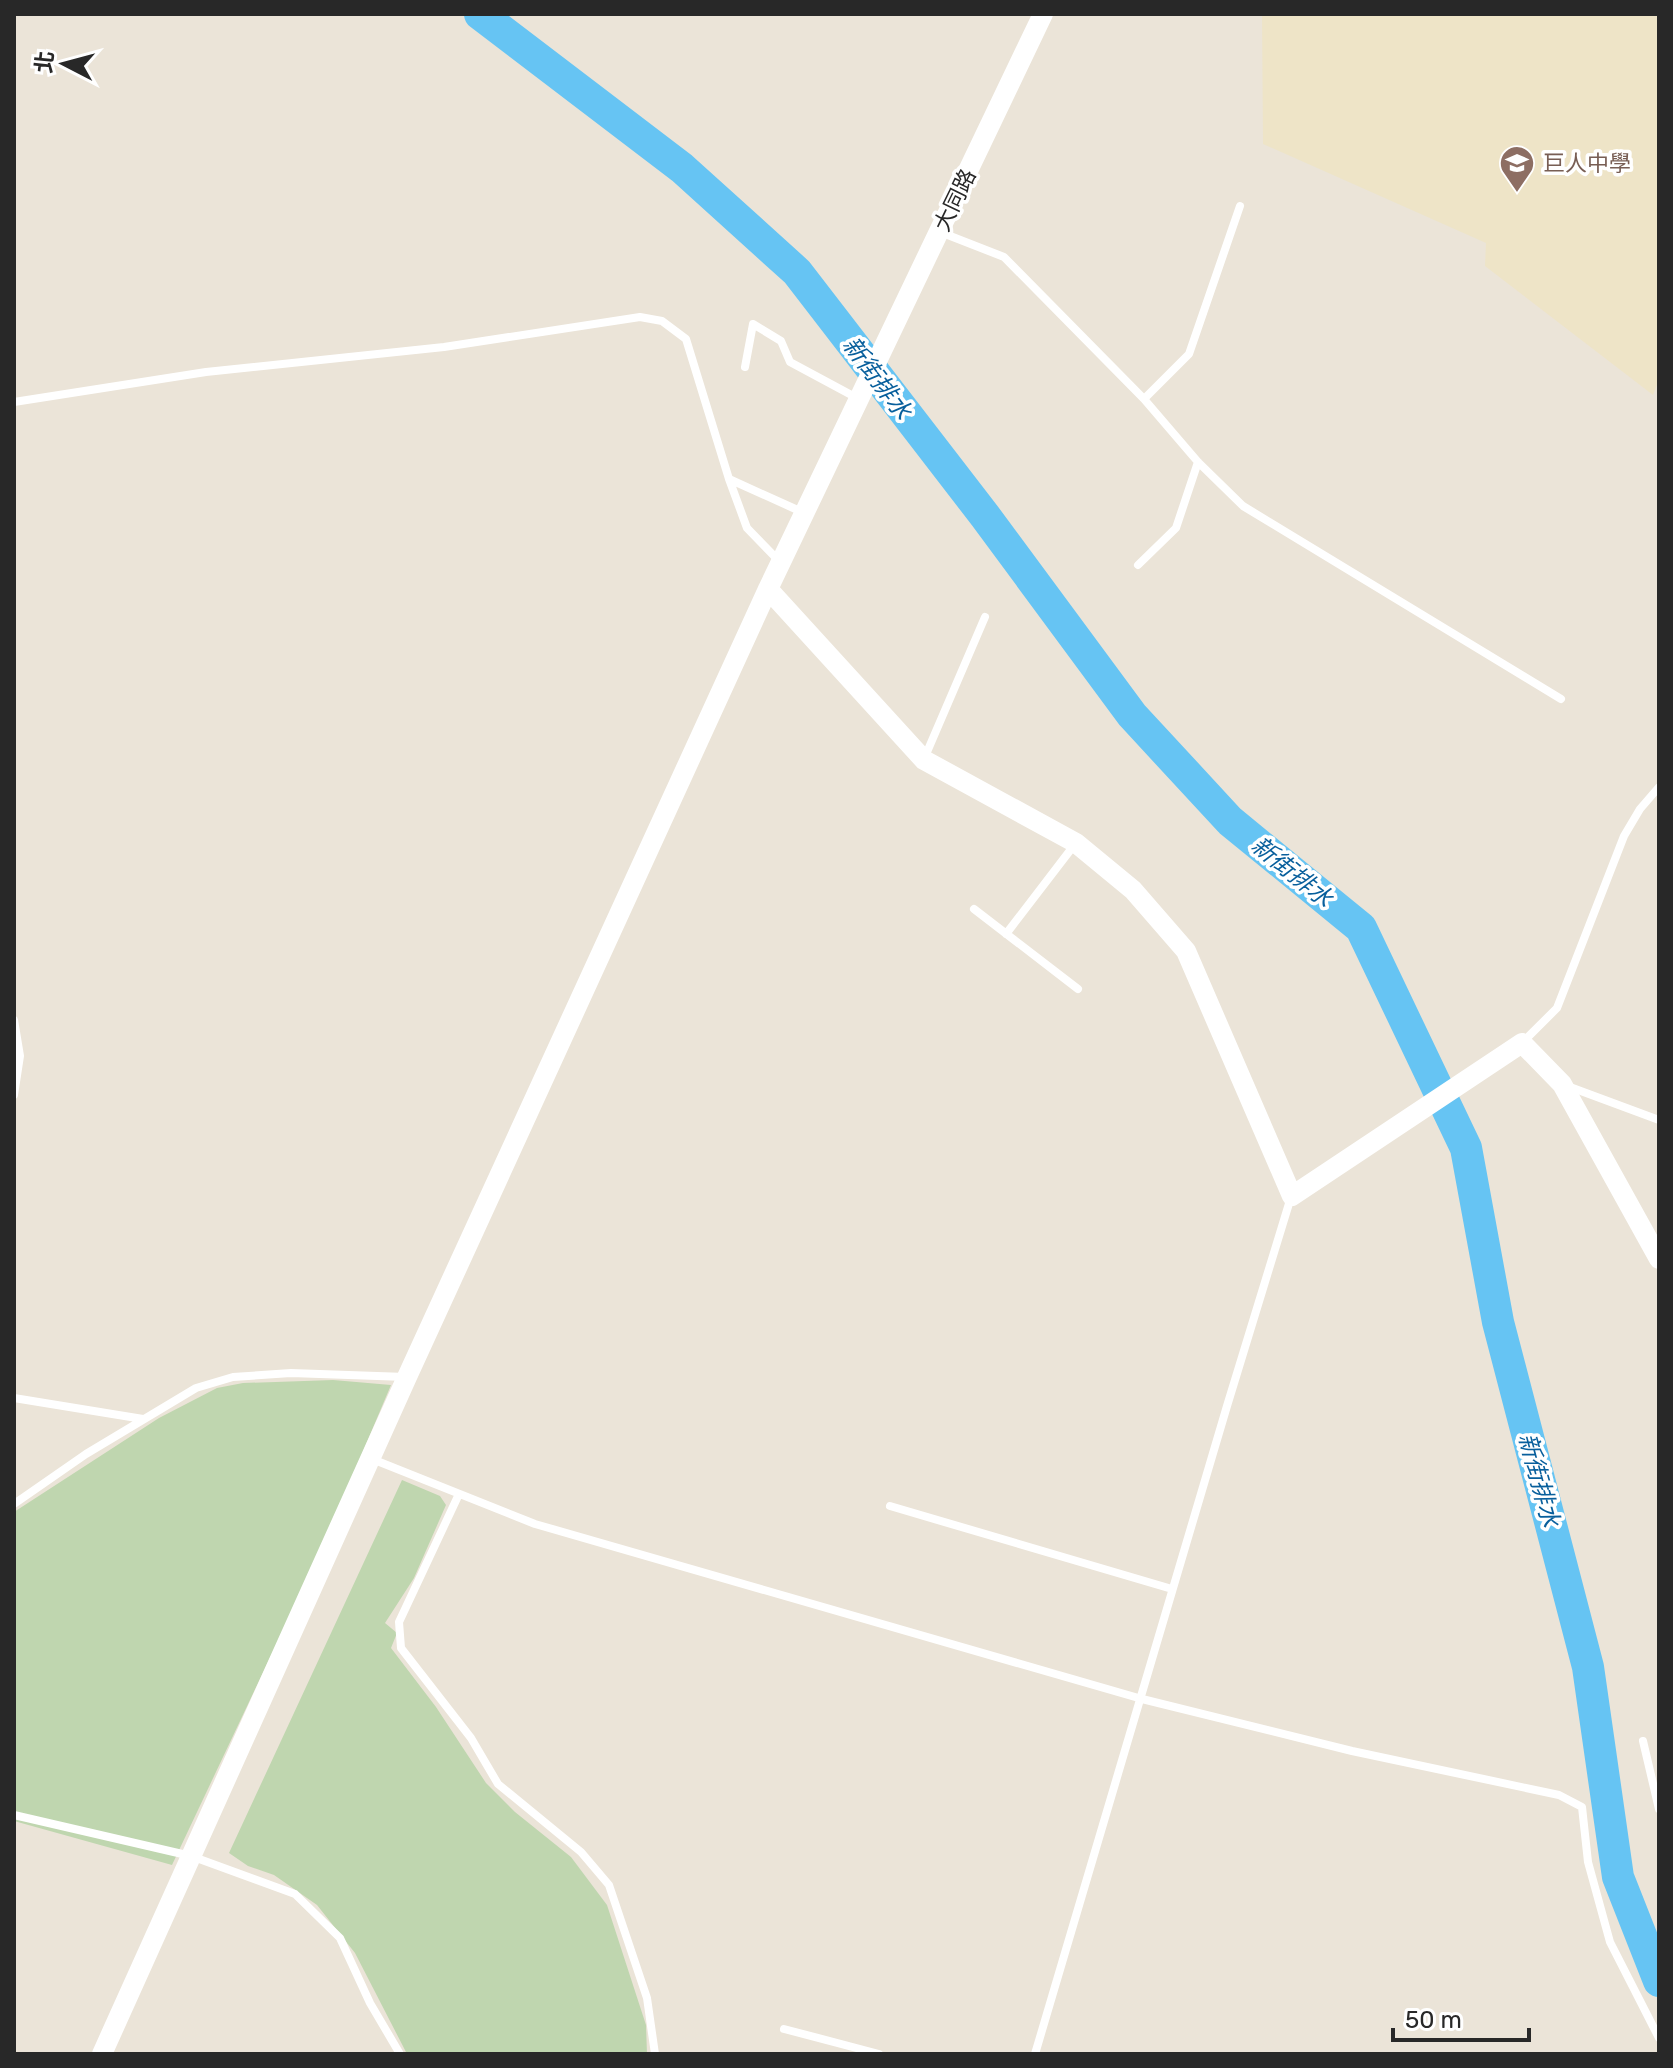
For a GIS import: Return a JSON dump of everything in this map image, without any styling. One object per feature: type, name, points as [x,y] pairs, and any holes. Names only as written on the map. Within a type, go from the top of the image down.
[{"type":"street","name":"大同路","points":[[102,2054],[407,1377],[768,589],[1043,14]]},
{"type":"street","points":[[768,589],[924,760],[1076,843],[1133,890],[1186,951],[1292,1196],[1522,1043],[1562,1084],[1659,1259]]},
{"type":"lane","points":[[1144,399],[1189,354],[1240,206]]},
{"type":"lane","points":[[939,232],[1004,257],[1144,399],[1198,462],[1243,506],[1561,699]]},
{"type":"lane","points":[[14,402],[206,372],[444,347],[640,317],[662,321],[686,339],[747,528],[781,563]]},
{"type":"lane","points":[[745,367],[753,324],[781,341],[790,362],[861,392]]},
{"type":"lane","points":[[1138,565],[1176,528],[1198,462]]},
{"type":"lane","points":[[729,479],[804,513]]},
{"type":"lane","points":[[924,760],[985,617]]},
{"type":"lane","points":[[1522,1043],[1557,1008],[1624,836],[1640,809],[1659,787]]},
{"type":"lane","points":[[1006,934],[1076,843]]},
{"type":"lane","points":[[974,909],[1078,989]]},
{"type":"lane","points":[[14,1020],[20,1056],[14,1095]]},
{"type":"lane","points":[[1562,1084],[1659,1120]]},
{"type":"lane","points":[[1035,2054],[1292,1196]]},
{"type":"lane","points":[[14,1504],[86,1454],[196,1388],[233,1377],[291,1373],[407,1377]]},
{"type":"lane","points":[[14,1398],[144,1419]]},
{"type":"lane","points":[[371,1458],[535,1524],[1142,1699],[1352,1751],[1559,1795],[1582,1807],[1588,1862],[1610,1942],[1659,2038]]},
{"type":"lane","points":[[459,1494],[399,1622],[401,1648],[471,1738],[498,1784],[581,1852],[609,1885],[647,1998],[655,2054]]},
{"type":"lane","points":[[890,1506],[1172,1589]]},
{"type":"lane","points":[[1643,1741],[1659,1809]]},
{"type":"lane","points":[[14,1815],[191,1856],[295,1894],[340,1938],[370,2003],[400,2054]]},
{"type":"lane","points":[[784,2029],[879,2054]]},
{"type":"shaded area","name":"巨人中學","points":[[1262,14],[1659,14],[1659,379],[1653,395],[1485,266],[1486,243],[1263,144]]},
{"type":"green space","points":[[333,1380],[391,1385],[326,1539],[172,1865],[14,1821],[14,1512],[159,1418],[217,1388],[243,1383]]},
{"type":"green space","points":[[402,1480],[440,1496],[446,1505],[414,1578],[385,1623],[397,1633],[391,1648],[436,1707],[486,1783],[515,1812],[571,1857],[607,1905],[646,2025],[647,2054],[407,2054],[355,1953],[317,1905],[274,1875],[248,1866],[229,1853]]},
{"type":"waterway","name":"新街排水","points":[[480,14],[682,168],[797,272],[985,516],[1132,715],[1230,821],[1361,928],[1466,1148],[1498,1322],[1588,1667],[1618,1877],[1659,1981]]},
{"type":"place","name":"巨人中學","points":[[1517,194]]}]
